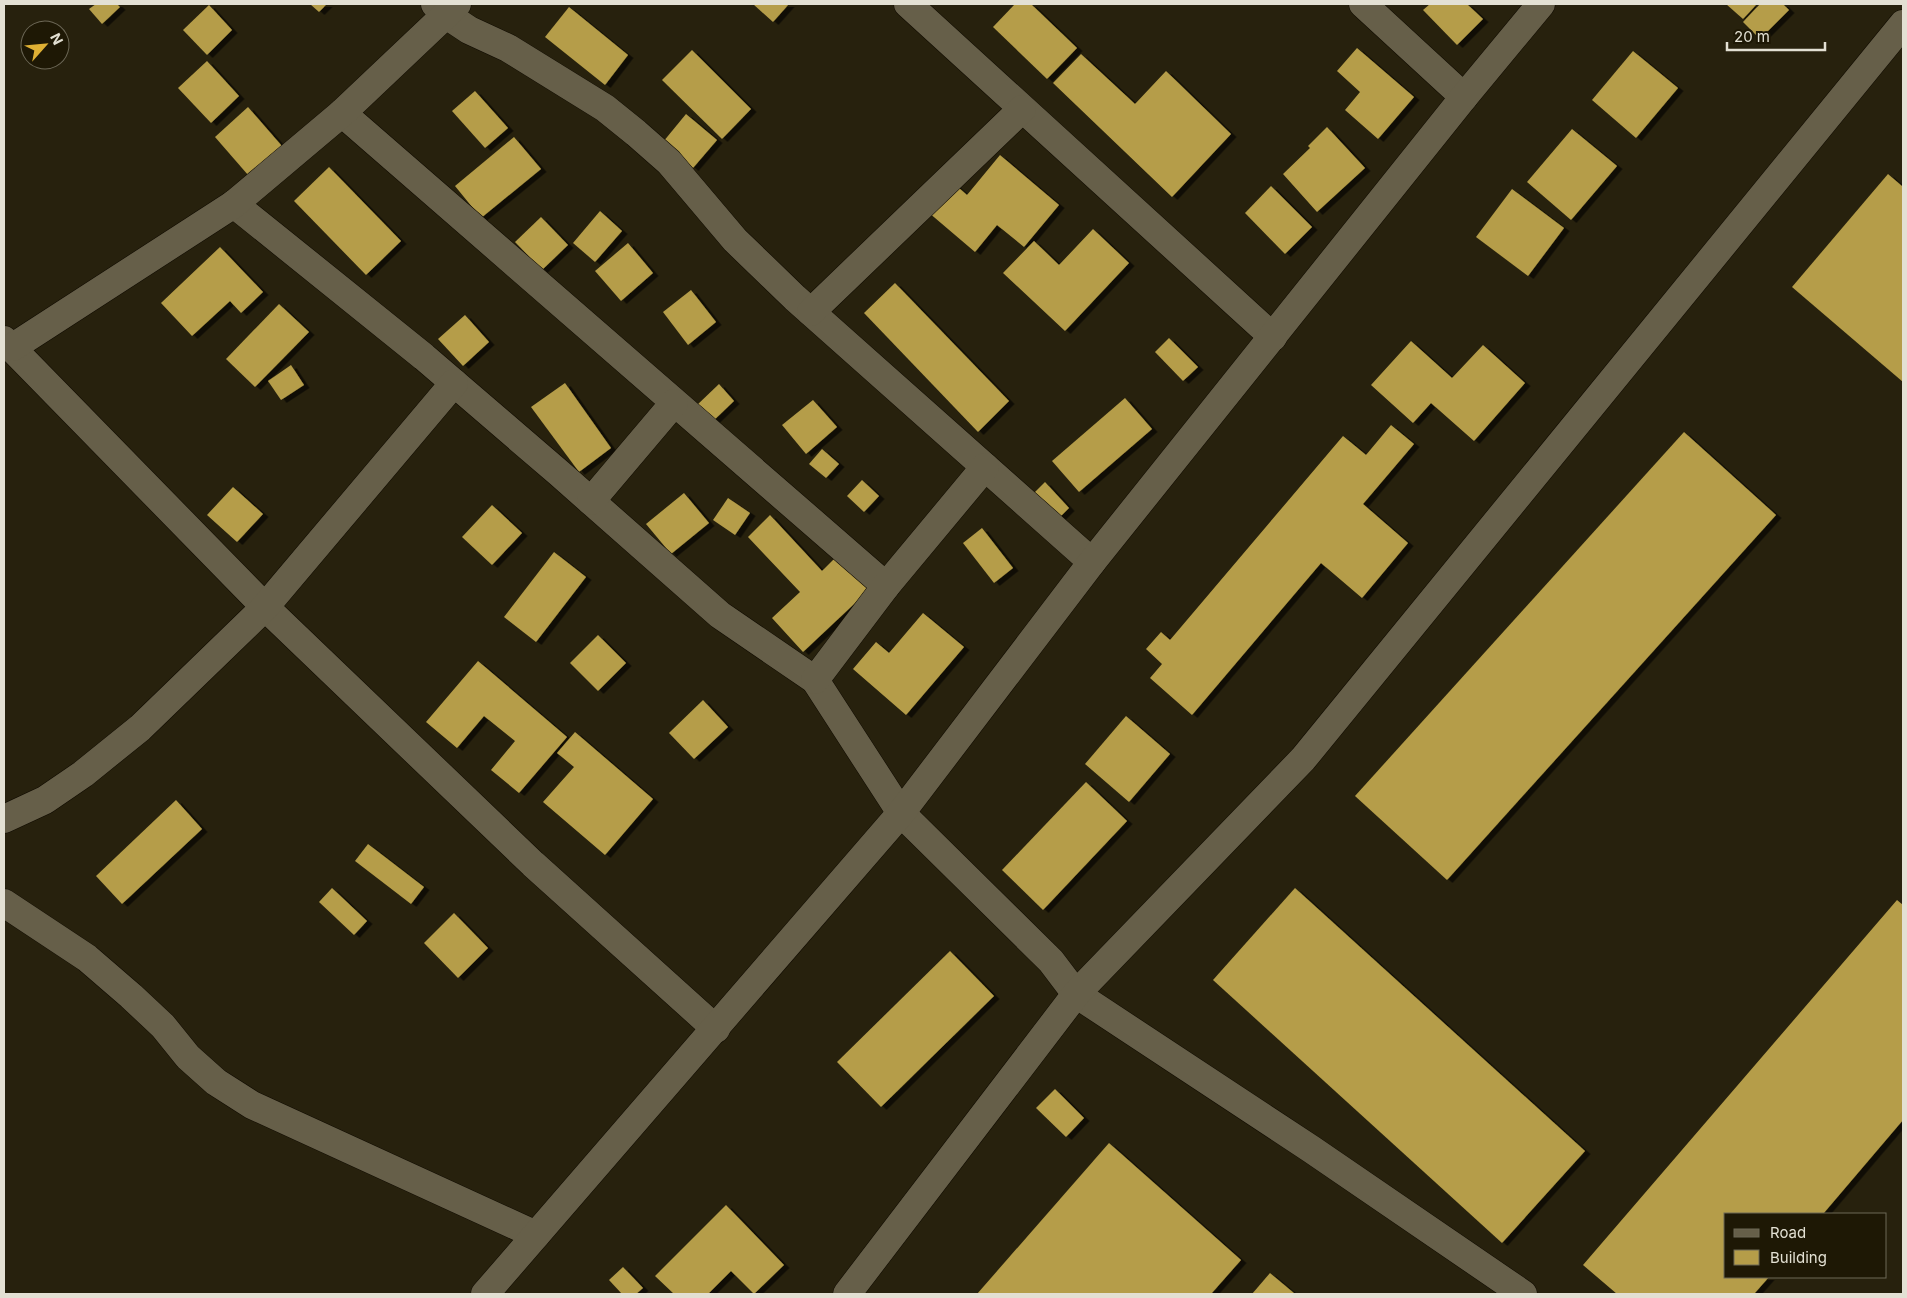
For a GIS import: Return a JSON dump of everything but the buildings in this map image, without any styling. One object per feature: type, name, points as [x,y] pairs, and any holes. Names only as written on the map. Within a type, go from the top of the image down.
[{"type":"street","points":[[1364,4],[1464,97]]},
{"type":"street","points":[[485,1294],[901,813],[1092,562],[1464,97],[1542,4]]},
{"type":"street","points":[[716,1029],[533,864],[265,607],[8,343],[234,204],[342,113],[446,7],[469,30],[508,48],[605,108],[668,162],[735,240],[811,312],[1092,562]]},
{"type":"street","points":[[924,9],[1022,109],[1273,337]]},
{"type":"street","points":[[847,1294],[1076,994],[1304,759],[1903,24]]},
{"type":"street","points":[[811,312],[1022,109]]},
{"type":"street","points":[[342,113],[886,586]]},
{"type":"street","points":[[234,204],[454,382],[720,615],[815,680],[901,813],[1051,961],[1076,994],[1311,1149],[1523,1294]]},
{"type":"street","points":[[4,819],[45,800],[83,774],[126,740],[265,607],[454,382]]},
{"type":"street","points":[[591,501],[674,403]]},
{"type":"street","points":[[815,680],[886,586],[985,467]]},
{"type":"street","points":[[4,903],[87,958],[132,996],[163,1026],[188,1058],[216,1082],[252,1105],[536,1235]]}]
